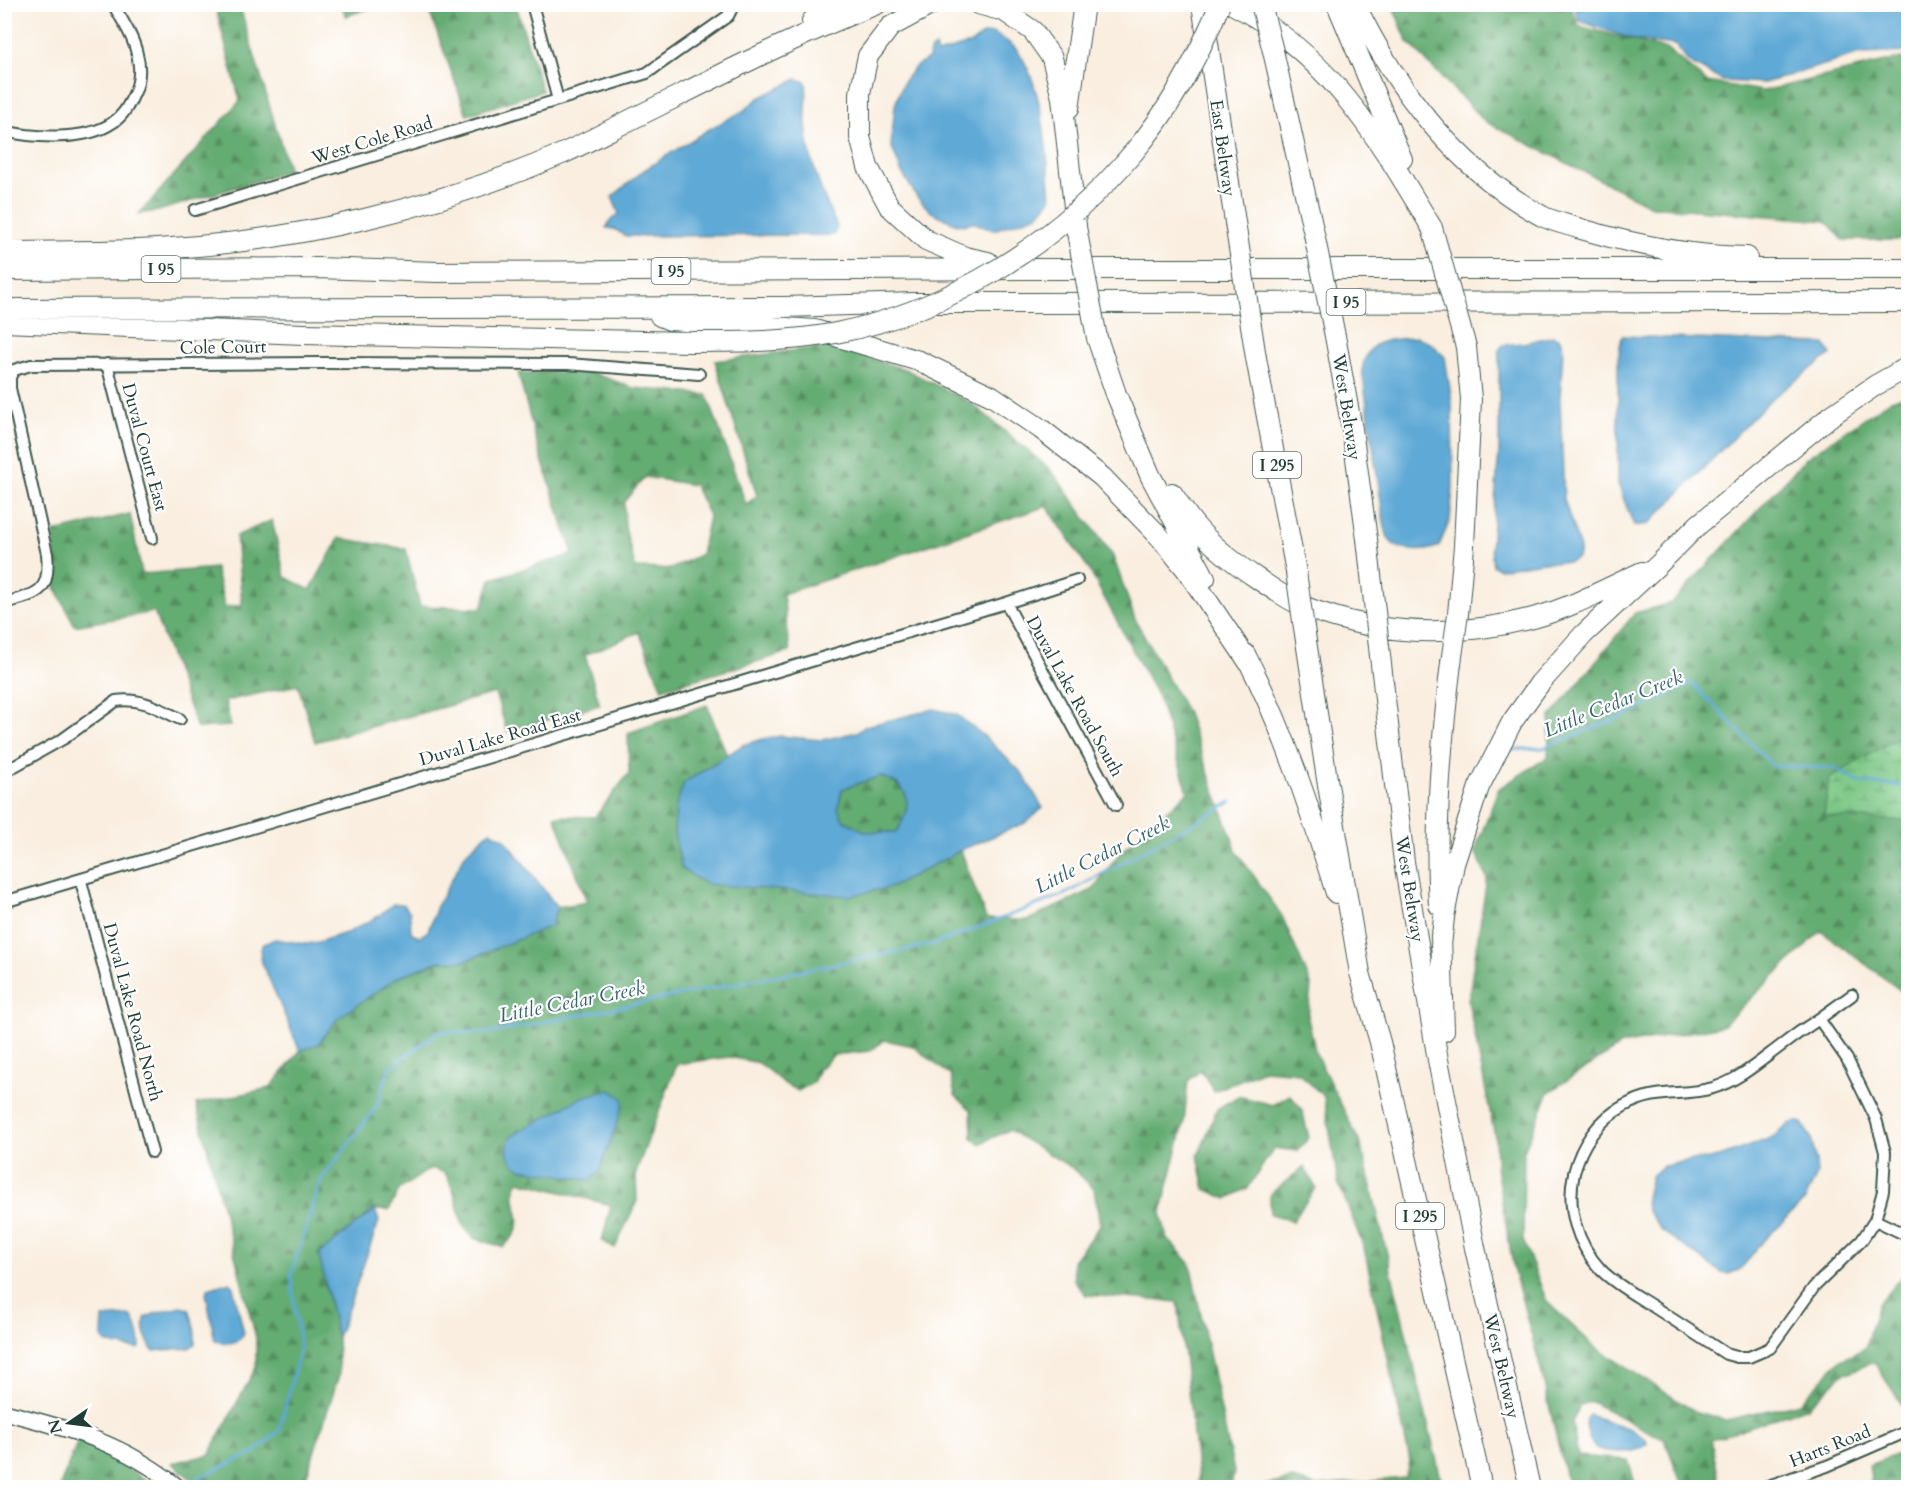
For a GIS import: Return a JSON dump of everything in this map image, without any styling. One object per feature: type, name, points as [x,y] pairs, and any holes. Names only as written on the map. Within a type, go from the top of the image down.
[{"type":"highway","points":[[746,62],[839,4]]},
{"type":"highway","points":[[4,252],[157,249],[210,244],[303,232],[369,217],[498,179],[564,152],[746,62],[877,4]]},
{"type":"highway","points":[[932,4],[890,27],[868,56],[860,93],[860,137],[868,167],[889,206],[926,240],[964,257],[1026,269]]},
{"type":"highway","points":[[978,4],[1004,11],[1033,31],[1052,58],[1062,98],[1076,227],[1097,338],[1116,394],[1150,475],[1250,664],[1276,722],[1322,846],[1360,973]]},
{"type":"highway","points":[[1065,131],[1084,4]]},
{"type":"highway","name":"East Beltway","points":[[1202,4],[1245,291],[1296,572],[1327,779],[1360,973]]},
{"type":"highway","points":[[4,322],[304,334],[691,342],[786,340],[867,326],[913,312],[950,297],[1040,241],[1087,201],[1134,152],[1171,101],[1189,72],[1220,4]]},
{"type":"highway","points":[[1232,4],[1274,30],[1320,67],[1384,149],[1432,228]]},
{"type":"highway","name":"West Beltway","points":[[1262,4],[1314,234],[1352,429],[1404,862],[1437,1059],[1474,1248],[1530,1488]]},
{"type":"highway","points":[[1336,4],[1432,228],[1466,347],[1472,399],[1464,546],[1438,792],[1436,869],[1444,1032],[1474,1248]]},
{"type":"highway","points":[[1355,4],[1401,86],[1452,147],[1492,184],[1544,217],[1620,241],[1706,255],[1908,259]]},
{"type":"highway","name":"I 95","points":[[4,270],[317,268],[448,272],[1026,269],[1908,269]]},
{"type":"highway","name":"I 95","points":[[4,309],[784,307],[927,303],[1908,302]]},
{"type":"highway","points":[[635,307],[670,320],[815,330],[919,361],[992,396],[1041,429],[1102,477],[1159,536],[1186,569],[1250,664]]},
{"type":"highway","points":[[1441,946],[1454,864],[1479,787],[1512,722],[1540,683],[1584,634],[1698,525],[1832,415],[1876,385],[1908,367]]},
{"type":"highway","points":[[1116,394],[1164,481],[1191,521],[1218,549],[1241,568],[1281,594],[1304,606],[1364,626],[1415,632],[1484,628],[1534,617],[1577,602],[1659,564]]},
{"type":"highway","name":"I 295","points":[[1360,973],[1380,1042],[1482,1488]]},
{"type":"main road","points":[[4,1412],[70,1429],[116,1447],[151,1467],[178,1487]]},
{"type":"street","points":[[10,133],[37,136],[86,134],[112,123],[124,113],[138,85],[139,63],[135,46],[113,4]]},
{"type":"street","points":[[532,4],[558,100]]},
{"type":"street","name":"West Cole Road","points":[[195,210],[647,73],[728,16],[734,4]]},
{"type":"street","name":"Cole Court","points":[[4,603],[33,595],[46,583],[49,569],[10,388],[10,377],[14,370],[31,365],[107,364],[568,364],[699,374]]},
{"type":"street","name":"Duval Court East","points":[[107,364],[152,537]]},
{"type":"street","name":"Duval Lake Road East","points":[[4,902],[81,881],[1077,580]]},
{"type":"street","name":"Duval Lake Road South","points":[[1006,603],[1116,805]]},
{"type":"street","points":[[4,772],[63,738],[116,701],[126,699],[139,701],[180,719]]},
{"type":"street","name":"Duval Lake Road North","points":[[81,881],[152,1152]]},
{"type":"street","points":[[1819,1019],[1847,1059],[1876,1119],[1884,1152],[1883,1191],[1875,1220],[1862,1240],[1814,1287],[1770,1348],[1749,1357],[1737,1357],[1726,1354],[1613,1280],[1590,1257],[1581,1240],[1572,1212],[1572,1183],[1576,1165],[1584,1146],[1595,1130],[1607,1117],[1624,1106],[1657,1094],[1714,1088],[1745,1072],[1852,995]]},
{"type":"street","points":[[1875,1220],[1908,1236]]},
{"type":"street","name":"Harts Road","points":[[1762,1488],[1785,1484],[1908,1431]]},
{"type":"green space","points":[[215,5],[246,5],[240,7],[289,171],[158,211],[139,214],[240,101]]},
{"type":"green space","points":[[341,5],[379,5],[346,16]]},
{"type":"green space","points":[[427,5],[516,5],[542,91],[467,115]]},
{"type":"green space","points":[[1392,5],[1570,5],[1579,26],[1667,49],[1707,82],[1763,91],[1901,58],[1908,60],[1908,240],[1843,240],[1826,221],[1651,206],[1484,121],[1408,42]]},
{"type":"green space","points":[[827,346],[905,369],[971,403],[1051,470],[1113,556],[1135,619],[1186,711],[1237,852],[1282,916],[1311,984],[1308,1019],[1316,1054],[1361,1145],[1443,1487],[1257,1487],[1293,1479],[1318,1486],[1405,1478],[1410,1461],[1364,1248],[1338,1182],[1324,1097],[1299,1073],[1264,1070],[1214,1091],[1201,1070],[1188,1081],[1184,1123],[1161,1213],[1167,1238],[1190,1263],[1234,1472],[1231,1487],[1199,1487],[1178,1302],[1086,1295],[1074,1280],[1073,1261],[1100,1225],[1094,1189],[1074,1169],[1009,1130],[979,1144],[972,1138],[971,1110],[955,1095],[951,1076],[913,1046],[885,1040],[870,1051],[834,1055],[819,1069],[813,1083],[798,1091],[785,1084],[759,1063],[729,1057],[677,1064],[636,1172],[637,1201],[615,1248],[602,1241],[611,1205],[519,1181],[515,1200],[519,1220],[513,1236],[503,1247],[474,1238],[463,1226],[453,1189],[445,1173],[431,1168],[399,1190],[389,1210],[374,1210],[319,1254],[337,1337],[339,1375],[303,1487],[200,1487],[172,1463],[209,1455],[256,1367],[256,1338],[196,1104],[270,1088],[300,1051],[318,1044],[338,1018],[398,977],[439,961],[465,961],[550,926],[557,907],[587,902],[555,816],[595,817],[629,773],[628,733],[707,705],[727,755],[684,783],[892,887],[961,850],[986,919],[1028,920],[1094,889],[1120,852],[1188,792],[1158,697],[1088,568],[1047,506],[783,594],[790,652],[662,689],[639,632],[585,655],[600,705],[507,731],[495,693],[315,742],[298,685],[225,701],[231,726],[197,728],[154,612],[75,626],[55,587],[54,532],[130,514],[142,574],[215,568],[225,607],[242,605],[236,536],[272,520],[285,577],[310,590],[339,538],[406,549],[420,606],[482,608],[491,579],[573,554],[539,451],[518,373],[590,372],[634,388],[707,395],[746,504],[757,496],[715,361]],"holes":[[[645,477],[694,485],[709,516],[701,554],[671,569],[635,568],[625,527],[624,502]]]},
{"type":"green space","points":[[1908,394],[1908,736],[1900,736],[1825,816],[1908,821],[1908,996],[1821,931],[1722,1026],[1621,1045],[1549,1092],[1524,1151],[1523,1240],[1547,1302],[1596,1348],[1694,1411],[1726,1420],[1800,1403],[1839,1361],[1865,1348],[1878,1304],[1908,1269],[1908,1414],[1874,1362],[1842,1375],[1808,1407],[1711,1440],[1719,1480],[1683,1488],[1665,1440],[1590,1401],[1580,1406],[1572,1422],[1578,1456],[1628,1460],[1636,1487],[1568,1487],[1541,1370],[1514,1271],[1496,1167],[1495,1137],[1468,1001],[1487,878],[1475,851],[1498,789],[1548,757],[1550,718],[1635,613],[1672,603],[1806,458],[1891,400]]},
{"type":"green space","points":[[1900,736],[1908,736],[1908,821],[1824,816],[1829,779]]},
{"type":"green space","points":[[880,776],[899,785],[905,792],[907,804],[905,816],[897,832],[866,832],[843,820],[838,808],[842,789]]},
{"type":"green space","points":[[1290,1095],[1302,1109],[1309,1138],[1297,1151],[1274,1148],[1248,1188],[1227,1199],[1205,1189],[1198,1156],[1217,1109],[1238,1096],[1273,1105]]},
{"type":"green space","points":[[1304,1167],[1316,1188],[1292,1221],[1270,1214],[1270,1194]]},
{"type":"green space","points":[[79,1438],[148,1481],[156,1487],[59,1488]]},
{"type":"green space","points":[[1908,1450],[1908,1487],[1865,1487],[1871,1482],[1869,1465]]},
{"type":"water","points":[[1574,5],[1908,5],[1908,52],[1860,54],[1764,83],[1723,81],[1688,62],[1676,45],[1635,40],[1579,21]]},
{"type":"water","points":[[994,33],[1017,50],[1033,82],[1043,122],[1051,199],[1038,215],[994,230],[972,222],[964,225],[954,223],[931,212],[917,197],[901,171],[891,145],[895,105],[904,81],[916,66],[929,59],[930,51],[935,47],[937,54],[972,43],[983,34]]},
{"type":"water","points":[[797,79],[806,82],[806,125],[810,152],[821,190],[837,227],[834,235],[626,236],[614,229],[606,228],[619,214],[612,197],[644,170],[743,111],[759,98]]},
{"type":"water","points":[[1553,336],[1560,339],[1563,349],[1560,399],[1564,499],[1580,549],[1578,558],[1569,562],[1543,562],[1500,569],[1493,566],[1491,548],[1499,451],[1499,350],[1503,345]]},
{"type":"water","points":[[1622,336],[1825,344],[1831,354],[1770,400],[1649,524],[1634,526],[1618,484],[1618,358]]},
{"type":"water","points":[[1417,337],[1432,344],[1445,357],[1452,402],[1453,487],[1450,520],[1439,546],[1407,550],[1395,546],[1386,533],[1362,370],[1369,351],[1374,346],[1388,340]]},
{"type":"water","points":[[934,709],[957,715],[983,735],[1022,773],[1043,808],[1025,823],[961,850],[892,887],[849,896],[706,884],[682,869],[674,833],[676,806],[684,783],[743,745],[781,736],[822,740],[857,732],[866,726]],"holes":[[[880,776],[899,785],[905,792],[907,804],[905,816],[897,832],[866,832],[843,820],[838,808],[842,789]]]},
{"type":"water","points":[[490,831],[505,839],[557,907],[551,926],[465,961],[439,961],[398,977],[338,1018],[318,1044],[300,1051],[260,958],[262,945],[275,939],[307,944],[318,942],[349,932],[377,917],[393,904],[402,904],[410,912],[411,932],[419,937],[428,931],[437,906],[466,853]]},
{"type":"water","points":[[610,1090],[623,1098],[623,1106],[599,1173],[590,1180],[521,1169],[510,1159],[508,1147],[510,1137],[582,1097]]},
{"type":"water","points":[[1791,1123],[1802,1123],[1811,1138],[1817,1174],[1805,1200],[1760,1244],[1741,1269],[1729,1274],[1722,1273],[1662,1231],[1647,1210],[1646,1197],[1651,1176],[1661,1167],[1725,1155],[1771,1138]]},
{"type":"water","points":[[375,1210],[379,1221],[337,1337],[319,1254]]},
{"type":"water","points":[[230,1282],[244,1333],[235,1342],[224,1343],[215,1341],[206,1293],[208,1289]]},
{"type":"water","points":[[181,1307],[189,1309],[194,1326],[195,1344],[189,1348],[153,1351],[144,1328],[145,1318]]},
{"type":"water","points":[[132,1317],[137,1328],[140,1348],[113,1345],[103,1339],[103,1318]]},
{"type":"water","points":[[1589,1415],[1630,1429],[1646,1439],[1647,1444],[1640,1449],[1630,1451],[1616,1452],[1598,1449],[1591,1442],[1588,1434],[1586,1419]]},
{"type":"waterway","name":"Little Cedar Creek","points":[[1506,750],[1543,748],[1626,715],[1692,683],[1773,766],[1835,768],[1860,783],[1908,786]]},
{"type":"waterway","name":"Little Cedar Creek","points":[[191,1488],[199,1477],[254,1453],[279,1431],[300,1349],[291,1275],[321,1180],[376,1108],[389,1068],[438,1032],[489,1033],[935,944],[1068,893],[1231,802]]}]
